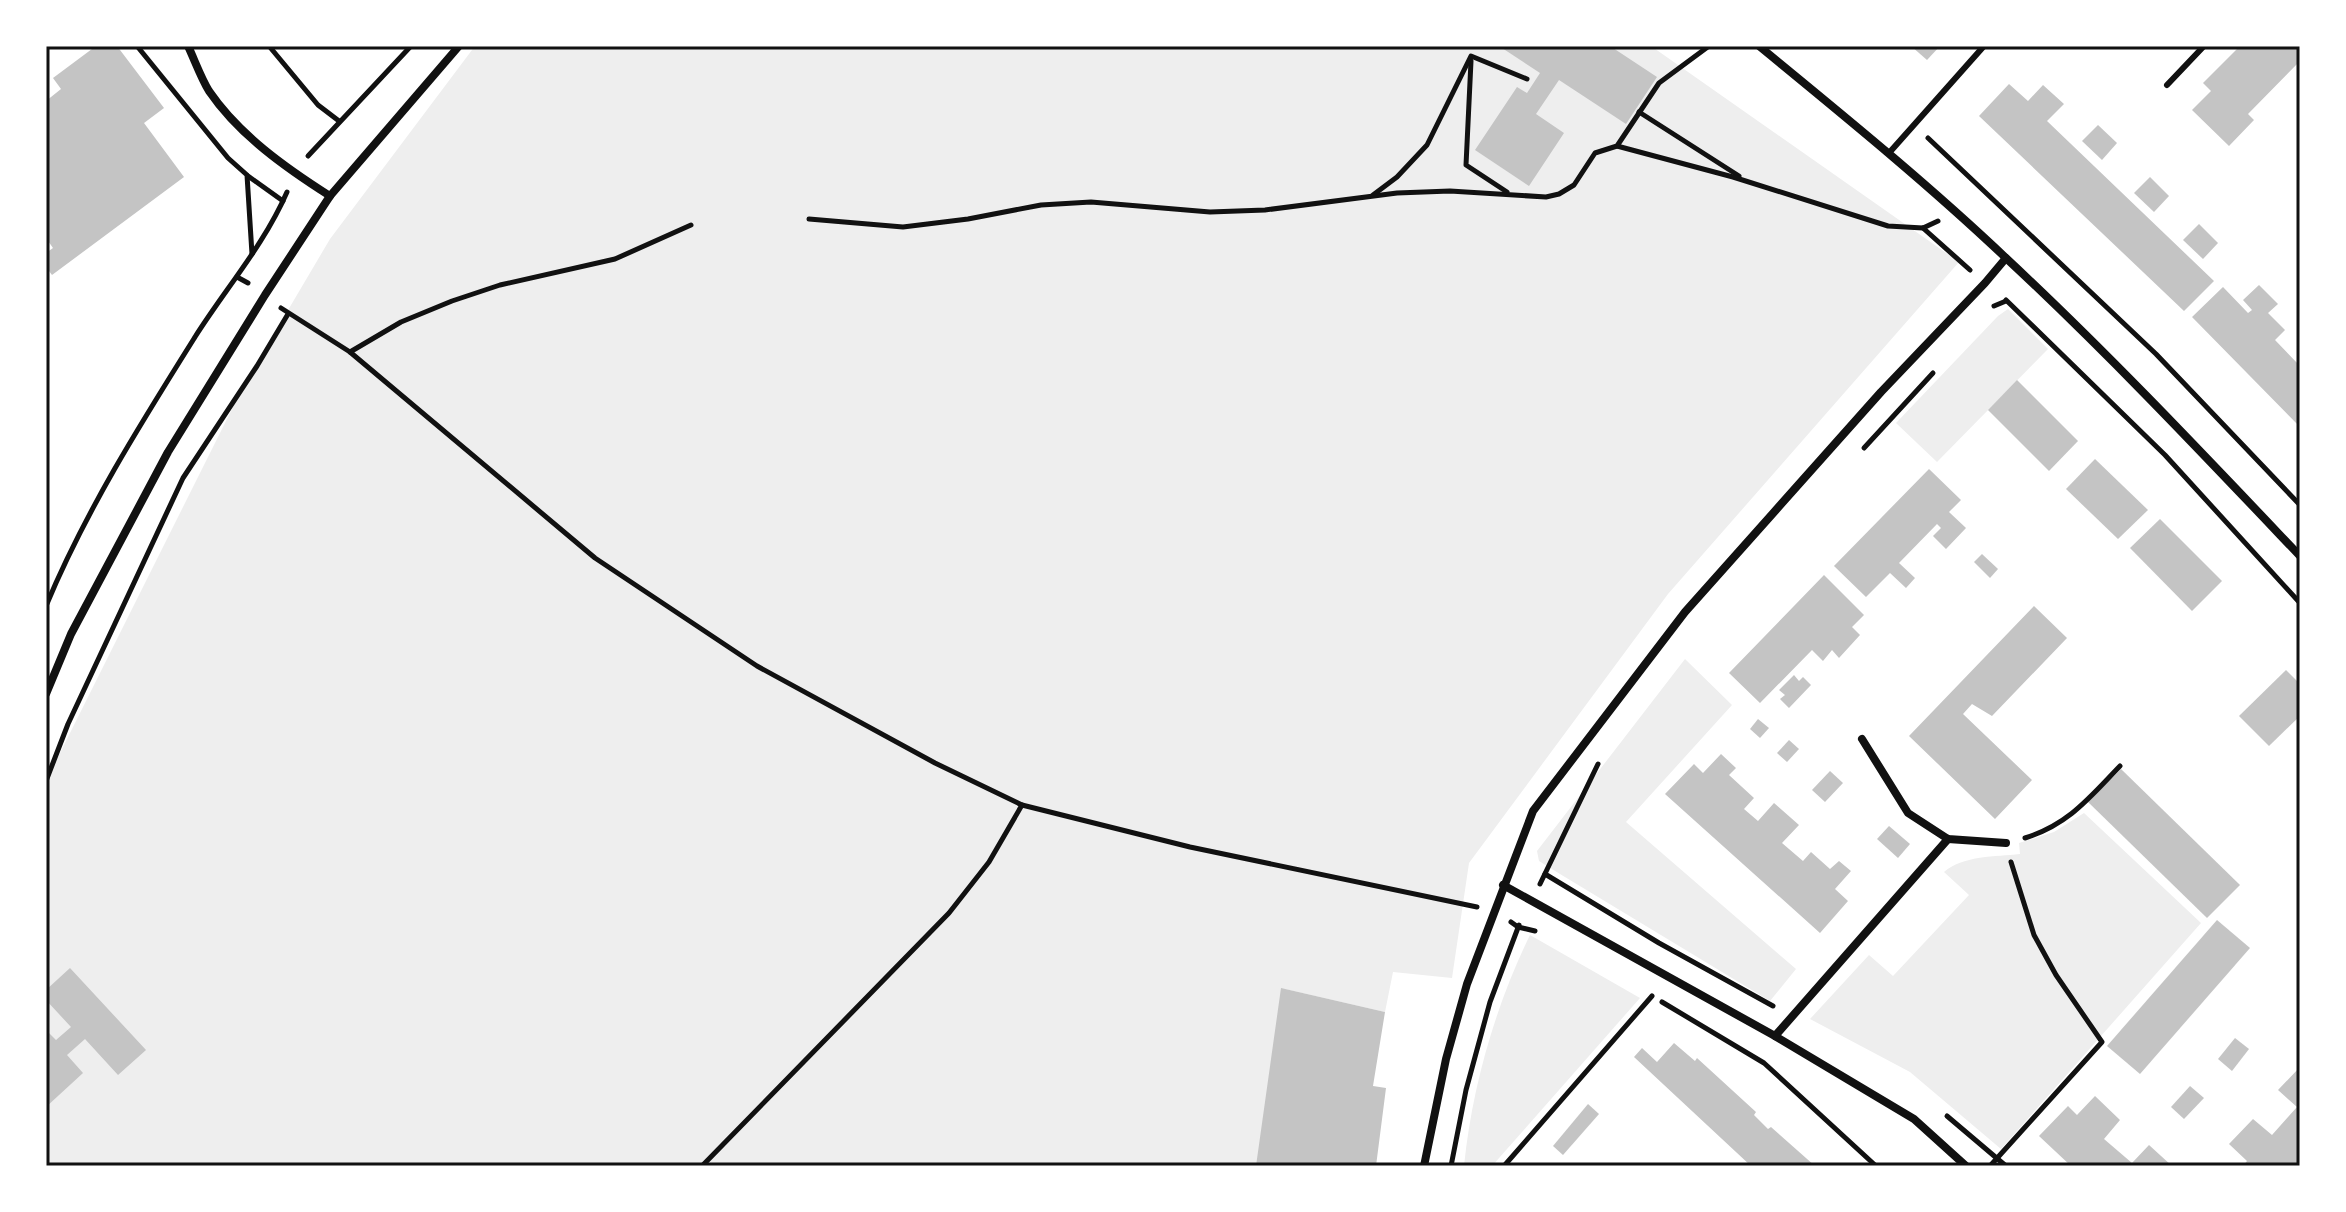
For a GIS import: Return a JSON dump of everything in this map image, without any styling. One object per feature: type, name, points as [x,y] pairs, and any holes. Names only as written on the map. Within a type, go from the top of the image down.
[{"type":"street","points":[[188,46],[209,90],[241,129],[295,174],[330,196]]},
{"type":"street","points":[[46,694],[71,634],[168,452],[265,295],[330,196],[459,46]]},
{"type":"street","points":[[1759,46],[1889,153],[2006,258],[2163,411],[2300,556]]},
{"type":"street","points":[[1424,1166],[1446,1059],[1467,984],[1533,811],[1685,612],[1881,392],[2006,258]]},
{"type":"street","points":[[1862,739],[1908,813],[1948,839],[2006,843]]},
{"type":"street","points":[[1775,1036],[1948,839]]},
{"type":"street","points":[[1503,885],[1775,1036],[1914,1119],[1966,1166]]},
{"type":"lane","points":[[1889,153],[1984,46]]},
{"type":"lane","points":[[2167,85],[2204,46]]},
{"type":"path","points":[[137,46],[228,158],[283,201]]},
{"type":"path","points":[[269,46],[318,105],[339,121]]},
{"type":"path","points":[[46,606],[122,456],[195,337],[275,220],[295,174],[314,148],[411,46]]},
{"type":"path","points":[[1617,146],[1659,83],[1709,46]]},
{"type":"path","points":[[1471,56],[1527,79]]},
{"type":"path","points":[[1471,56],[1466,165],[1510,194]]},
{"type":"path","points":[[1373,196],[1397,177],[1427,145],[1471,56]]},
{"type":"path","points":[[1639,112],[1748,182]]},
{"type":"path","points":[[1914,125],[2156,354],[2300,505]]},
{"type":"path","points":[[809,219],[903,227],[1041,205],[1091,202],[1210,212],[1265,210],[1373,196],[1450,191],[1546,197],[1574,185],[1595,153],[1617,146],[1748,182],[1888,226],[1923,228],[1956,213]]},
{"type":"path","points":[[247,175],[252,255]]},
{"type":"path","points":[[350,352],[401,322],[452,301],[500,285],[615,259],[691,225]]},
{"type":"path","points":[[1923,228],[2006,301],[2165,455],[2300,603]]},
{"type":"path","points":[[265,295],[288,314],[350,352],[595,558],[757,666],[935,763],[1022,805],[1190,847],[1493,911],[1518,927],[1531,928],[1543,935]]},
{"type":"path","points":[[1984,316],[1993,306],[2006,301]]},
{"type":"path","points":[[46,781],[68,724],[183,478],[288,314]]},
{"type":"path","points":[[1864,448],[1938,366]]},
{"type":"path","points":[[1451,1166],[1466,1090],[1490,1002],[1518,927],[1602,756]]},
{"type":"path","points":[[1990,1166],[2102,1042],[2056,975],[2034,935],[2006,843],[2056,826],[2076,813],[2120,766]]},
{"type":"path","points":[[702,1166],[949,913],[989,862],[1022,805]]},
{"type":"path","points":[[1640,989],[1764,1063],[1876,1166]]},
{"type":"path","points":[[1504,1166],[1652,996]]},
{"type":"shaded area","points":[[475,46],[1651,46],[1959,262],[1668,594],[1469,863],[1452,978],[1393,972],[1385,1012],[1285,989],[1257,1166],[46,1166],[46,781],[245,383],[330,239]]},
{"type":"shaded area","points":[[2008,309],[2048,349],[1937,462],[1896,423]]},
{"type":"shaded area","points":[[1685,659],[1732,705],[1626,822],[1796,969],[1770,1001],[1539,861],[1537,851]]},
{"type":"shaded area","points":[[2084,813],[2201,923],[2001,1149],[1910,1072],[1810,1019],[1869,955],[1893,976],[1969,895],[1944,872],[1961,862],[2020,854],[2019,843],[2054,832]]},
{"type":"shaded area","points":[[1530,935],[1640,998],[1492,1166],[1464,1166],[1473,1107],[1487,1048],[1506,990]]},
{"type":"building","points":[[96,46],[117,46],[164,108],[144,123],[184,177],[52,275],[46,267],[46,253],[53,248],[46,238],[46,101],[61,89],[53,78]]},
{"type":"building","points":[[1499,46],[1610,46],[1657,77],[1626,124],[1559,80],[1536,114],[1564,133],[1529,186],[1475,150],[1517,87],[1527,93],[1540,73]]},
{"type":"building","points":[[1911,46],[1940,46],[1927,60]]},
{"type":"building","points":[[2240,46],[2300,46],[2300,61],[2248,114],[2254,120],[2229,146],[2192,110],[2211,91],[2203,83]]},
{"type":"building","points":[[2009,84],[2028,101],[2043,85],[2064,104],[2047,121],[2214,281],[2184,311],[1979,116]]},
{"type":"building","points":[[2098,125],[2117,143],[2102,160],[2082,141]]},
{"type":"building","points":[[2150,177],[2169,196],[2154,212],[2134,193]]},
{"type":"building","points":[[2199,224],[2218,243],[2203,259],[2183,240]]},
{"type":"building","points":[[2259,285],[2278,304],[2268,313],[2285,330],[2275,340],[2300,366],[2300,427],[2192,317],[2223,287],[2248,313],[2252,310],[2243,300]]},
{"type":"building","points":[[2017,380],[2078,441],[2049,471],[1988,410]]},
{"type":"building","points":[[2095,459],[2148,510],[2118,539],[2066,489]]},
{"type":"building","points":[[1929,469],[1961,500],[1949,512],[1966,528],[1946,549],[1933,536],[1941,528],[1937,524],[1899,563],[1915,578],[1906,588],[1890,573],[1866,597],[1834,566]]},
{"type":"building","points":[[2160,519],[2222,581],[2192,611],[2130,548]]},
{"type":"building","points":[[1982,554],[1998,569],[1990,578],[1974,562]]},
{"type":"building","points":[[1824,575],[1864,615],[1852,627],[1860,635],[1839,658],[1832,650],[1823,661],[1812,650],[1760,703],[1729,673]]},
{"type":"building","points":[[2034,606],[2067,638],[1992,716],[1972,704],[1963,714],[2032,780],[1995,819],[1909,736]]},
{"type":"building","points":[[2286,670],[2300,684],[2300,716],[2269,746],[2239,716]]},
{"type":"building","points":[[1794,675],[1799,681],[1803,677],[1811,685],[1789,708],[1780,699],[1785,695],[1779,690]]},
{"type":"building","points":[[1758,719],[1769,728],[1760,738],[1750,729]]},
{"type":"building","points":[[1789,740],[1799,749],[1787,762],[1777,753]]},
{"type":"building","points":[[1721,754],[1736,768],[1729,775],[1754,798],[1744,809],[1758,821],[1774,803],[1799,825],[1782,843],[1803,861],[1811,852],[1830,869],[1839,861],[1851,871],[1835,889],[1848,901],[1820,933],[1665,794],[1694,764],[1703,773]]},
{"type":"building","points":[[2121,769],[2240,885],[2207,918],[2088,802]]},
{"type":"building","points":[[1830,771],[1843,783],[1825,802],[1812,790]]},
{"type":"building","points":[[1889,826],[1910,844],[1898,858],[1877,839]]},
{"type":"building","points":[[2217,920],[2250,948],[2140,1074],[2107,1046]]},
{"type":"building","points":[[70,968],[146,1050],[118,1075],[85,1039],[67,1055],[83,1073],[46,1107],[46,1030],[56,1040],[71,1027],[46,1000],[46,990]]},
{"type":"building","points":[[1281,988],[1385,1012],[1373,1086],[1386,1088],[1376,1166],[1256,1166]]},
{"type":"building","points":[[2235,1038],[2249,1049],[2232,1071],[2218,1059]]},
{"type":"building","points":[[1674,1043],[1695,1061],[1697,1058],[1756,1112],[1754,1115],[1768,1129],[1771,1127],[1815,1166],[1751,1166],[1634,1057],[1642,1048],[1657,1062]]},
{"type":"building","points":[[2300,1067],[2300,1166],[2243,1166],[2247,1161],[2229,1144],[2253,1119],[2272,1135],[2297,1107],[2278,1090]]},
{"type":"building","points":[[2190,1086],[2204,1098],[2184,1119],[2171,1107]]},
{"type":"building","points":[[2095,1096],[2120,1120],[2104,1139],[2132,1163],[2149,1145],[2172,1166],[2071,1166],[2039,1136],[2068,1106],[2077,1115]]},
{"type":"building","points":[[1588,1104],[1599,1114],[1563,1155],[1553,1146]]}]
